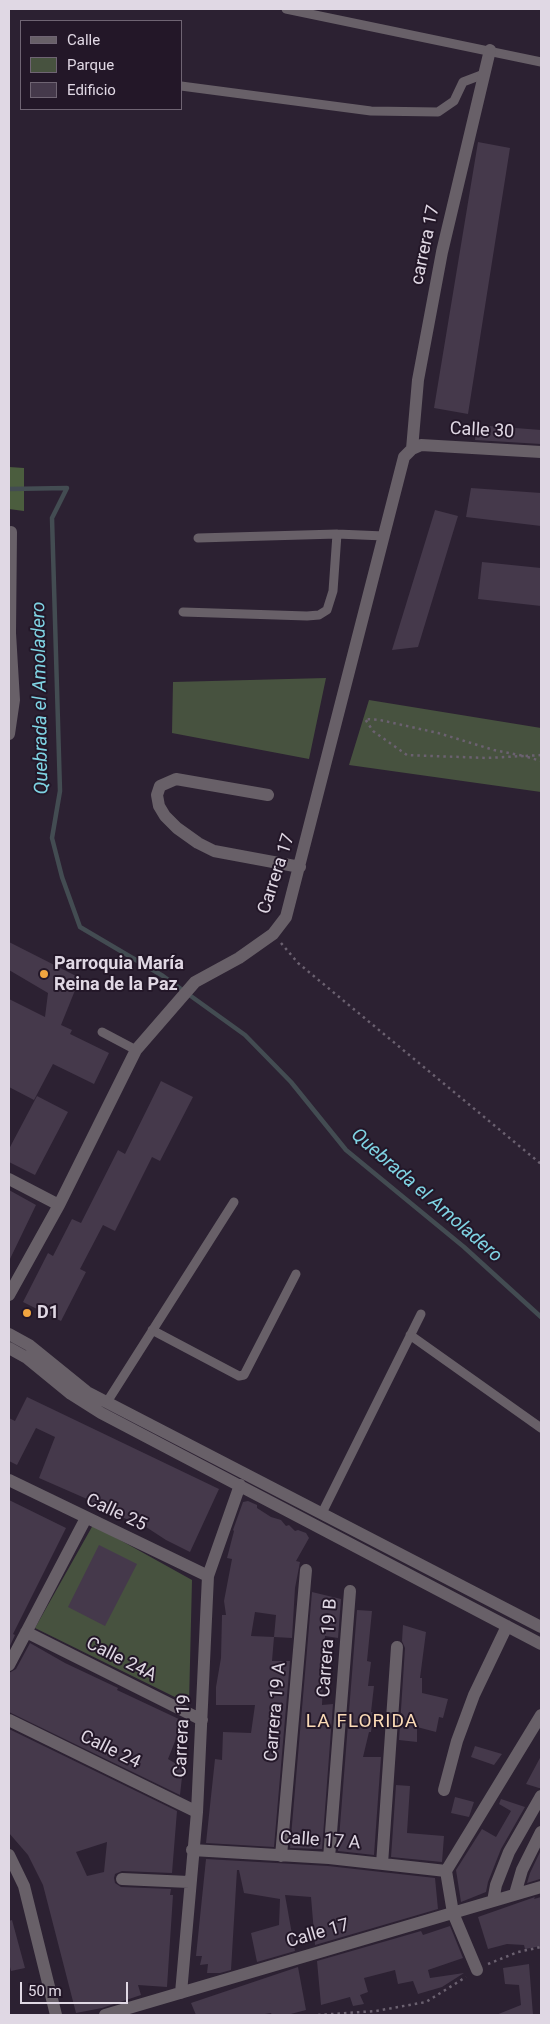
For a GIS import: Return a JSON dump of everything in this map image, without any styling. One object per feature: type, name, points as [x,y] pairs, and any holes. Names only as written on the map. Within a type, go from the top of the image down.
[{"type":"street","name":"carrera 17","points":[[416,447],[418,380],[442,252],[490,50]]},
{"type":"street","name":"Calle 30","points":[[416,447],[541,452]]},
{"type":"street","name":"Carrera 17","points":[[9,1295],[59,1206],[136,1050],[196,982],[239,958],[273,934],[286,917],[404,458],[416,447]]},
{"type":"street","points":[[9,734],[14,700],[10,633],[11,532]]},
{"type":"street","points":[[268,794],[176,779],[160,786],[157,795],[159,806],[165,816],[198,844],[214,851],[300,867]]},
{"type":"street","points":[[9,1179],[59,1206]]},
{"type":"street","points":[[9,1334],[29,1345],[87,1392],[541,1628]]},
{"type":"street","points":[[9,1348],[27,1358],[71,1394],[101,1413],[541,1644]]},
{"type":"street","name":"Calle 25","points":[[9,1480],[208,1576]]},
{"type":"street","name":"Carrera 19","points":[[180,1993],[196,1812],[208,1576],[240,1485]]},
{"type":"street","points":[[9,1665],[86,1518]]},
{"type":"street","name":"Carrera 19 A","points":[[281,1856],[306,1570]]},
{"type":"street","name":"Carrera 19 B","points":[[330,1858],[350,1591]]},
{"type":"street","points":[[444,1790],[457,1741],[474,1695],[507,1626]]},
{"type":"street","name":"Calle 24A","points":[[26,1632],[202,1720]]},
{"type":"street","points":[[382,1864],[397,1647]]},
{"type":"street","points":[[477,1970],[452,1913],[446,1871],[541,1715]]},
{"type":"street","name":"Calle 24","points":[[9,1720],[196,1812]]},
{"type":"street","points":[[493,1901],[496,1885],[509,1852],[541,1796]]},
{"type":"street","points":[[514,1894],[522,1870],[541,1832]]},
{"type":"street","name":"Calle 17 A","points":[[192,1850],[330,1858],[446,1871]]},
{"type":"street","points":[[9,1855],[24,1886],[56,2015]]},
{"type":"street","points":[[122,1879],[189,1882]]},
{"type":"street","name":"Calle 17","points":[[105,2015],[541,1887]]},
{"type":"lane","points":[[286,9],[541,62]]},
{"type":"lane","points":[[182,86],[371,111],[438,112],[454,102],[463,82],[484,74]]},
{"type":"lane","points":[[198,538],[338,534],[384,536]]},
{"type":"lane","points":[[183,612],[319,615],[327,610],[332,597],[338,534]]},
{"type":"lane","points":[[102,1032],[136,1050]]},
{"type":"lane","points":[[107,1402],[234,1202]]},
{"type":"lane","points":[[152,1330],[239,1376],[244,1375],[296,1274]]},
{"type":"lane","points":[[322,1513],[421,1314]]},
{"type":"lane","points":[[410,1335],[541,1428]]},
{"type":"path","points":[[541,755],[524,756],[486,758],[407,756],[373,731],[365,719],[380,720],[429,731],[524,756],[541,761]]},
{"type":"path","points":[[273,934],[298,962],[541,1164]]},
{"type":"path","points":[[318,2015],[376,2011],[426,2002],[477,1970],[518,1952],[541,1947]]},
{"type":"green space","points":[[9,467],[24,468],[24,511],[9,509]]},
{"type":"green space","points":[[326,678],[309,759],[172,733],[173,682]]},
{"type":"green space","points":[[369,700],[541,728],[541,792],[349,765]]},
{"type":"green space","points":[[93,1525],[192,1580],[189,1704],[35,1628]]},
{"type":"building","points":[[478,142],[510,148],[468,414],[434,408]]},
{"type":"building","points":[[477,425],[541,430],[541,444],[475,440]]},
{"type":"building","points":[[471,488],[541,493],[541,526],[466,517]]},
{"type":"building","points":[[435,510],[458,516],[418,647],[392,650]]},
{"type":"building","points":[[482,562],[541,568],[541,606],[478,599]]},
{"type":"building","points":[[9,942],[80,978],[61,1025],[72,1030],[70,1034],[109,1053],[94,1084],[53,1064],[34,1100],[9,1087],[9,999],[45,1017],[48,993],[9,970]]},
{"type":"building","points":[[161,1081],[193,1097],[160,1161],[152,1157],[115,1231],[103,1225],[80,1269],[86,1272],[61,1321],[23,1302],[48,1253],[53,1256],[72,1219],[81,1223],[118,1150],[125,1154]]},
{"type":"building","points":[[37,1096],[68,1112],[35,1175],[9,1162],[9,1149]]},
{"type":"building","points":[[9,1190],[36,1205],[9,1261]]},
{"type":"building","points":[[27,1397],[219,1489],[190,1552],[146,1527],[102,1509],[87,1499],[39,1478],[55,1437],[36,1428],[17,1465],[9,1461],[9,1418],[15,1421]]},
{"type":"building","points":[[9,1500],[66,1528],[13,1634],[15,1635],[9,1648]]},
{"type":"building","points":[[248,1501],[257,1505],[257,1508],[271,1517],[281,1520],[286,1526],[289,1525],[295,1531],[298,1530],[306,1533],[309,1538],[296,1561],[300,1562],[295,1588],[292,1638],[274,1637],[272,1661],[290,1661],[274,1847],[206,1843],[215,1759],[222,1760],[223,1732],[251,1733],[255,1705],[216,1705],[216,1687],[221,1658],[222,1615],[226,1615],[224,1601],[232,1559],[227,1558],[233,1530],[243,1502]],"holes":[[[255,1612],[276,1615],[274,1637],[251,1636]]]},
{"type":"building","points":[[99,1545],[137,1564],[105,1626],[68,1607]]},
{"type":"building","points":[[312,1592],[341,1599],[338,1638],[325,1636],[322,1705],[333,1704],[322,1849],[290,1848]]},
{"type":"building","points":[[357,1610],[372,1611],[367,1661],[371,1662],[368,1686],[374,1686],[371,1712],[373,1712],[371,1732],[369,1732],[363,1757],[381,1757],[374,1855],[338,1851]]},
{"type":"building","points":[[403,1625],[426,1632],[420,1678],[422,1678],[422,1693],[448,1699],[443,1718],[439,1717],[436,1732],[417,1727],[417,1742],[399,1740],[405,1648],[402,1641]]},
{"type":"building","points":[[30,1643],[65,1663],[118,1688],[117,1690],[183,1721],[168,1759],[183,1768],[180,1795],[9,1712],[9,1673],[16,1669]]},
{"type":"building","points":[[9,1729],[177,1811],[172,1873],[122,1871],[115,1874],[114,1878],[115,1883],[121,1887],[171,1889],[170,1895],[173,1895],[167,1987],[138,1985],[141,1995],[102,2008],[76,2013],[43,1885],[28,1855],[9,1833]],"holes":[[[107,1842],[104,1872],[87,1876],[76,1852]]]},
{"type":"building","points":[[475,1746],[502,1754],[494,1765],[471,1757]]},
{"type":"building","points":[[541,1756],[541,1788],[539,1788],[526,1784]]},
{"type":"building","points":[[396,1785],[410,1786],[407,1833],[444,1836],[442,1862],[391,1857]]},
{"type":"building","points":[[455,1797],[474,1802],[469,1817],[451,1813]]},
{"type":"building","points":[[501,1799],[525,1807],[501,1849],[486,1892],[461,1902],[456,1870],[482,1829],[496,1837],[511,1811],[499,1804]]},
{"type":"building","points":[[541,1850],[540,1879],[527,1883],[530,1873]]},
{"type":"building","points":[[206,1859],[328,1866],[435,1878],[438,1909],[315,1945],[311,1897],[285,1895],[295,1951],[257,1962],[251,1933],[279,1925],[280,1899],[244,1893],[239,1870],[237,1870],[231,1970],[220,1973],[207,1973],[208,1964],[200,1965],[202,1956],[196,1956]]},
{"type":"building","points":[[535,1897],[534,1899],[541,1897],[541,1946],[525,1949],[524,1945],[507,1944],[488,1949],[478,1917]]},
{"type":"building","points":[[12,1920],[25,1968],[11,1971],[9,1963],[9,1921]]},
{"type":"building","points":[[450,1926],[463,1958],[428,1970],[430,1978],[464,1973],[442,1987],[418,1994],[413,1981],[398,1984],[395,1970],[364,1978],[368,1992],[360,1995],[364,2004],[353,2006],[350,1997],[321,2005],[317,1961],[421,1931],[423,1935]]},
{"type":"building","points":[[529,1964],[533,2015],[496,2015],[521,2005],[519,1985],[505,1984],[503,1968]]},
{"type":"building","points":[[298,1967],[306,2010],[287,2015],[272,2015],[271,2013],[259,2015],[196,2015],[191,2003]]},
{"type":"waterway","name":"Quebrada el Amoladero","points":[[9,489],[67,488],[52,518],[60,791],[52,838],[62,877],[80,927],[163,976],[245,1035],[291,1082],[346,1150],[464,1247],[541,1317]]},
{"type":"place","name":"Parroquia María Reina de la Paz","points":[[44,974]]},
{"type":"place","name":"D1","points":[[27,1313]]},
{"type":"district","name":"LA FLORIDA","points":[[362,1722]]}]
